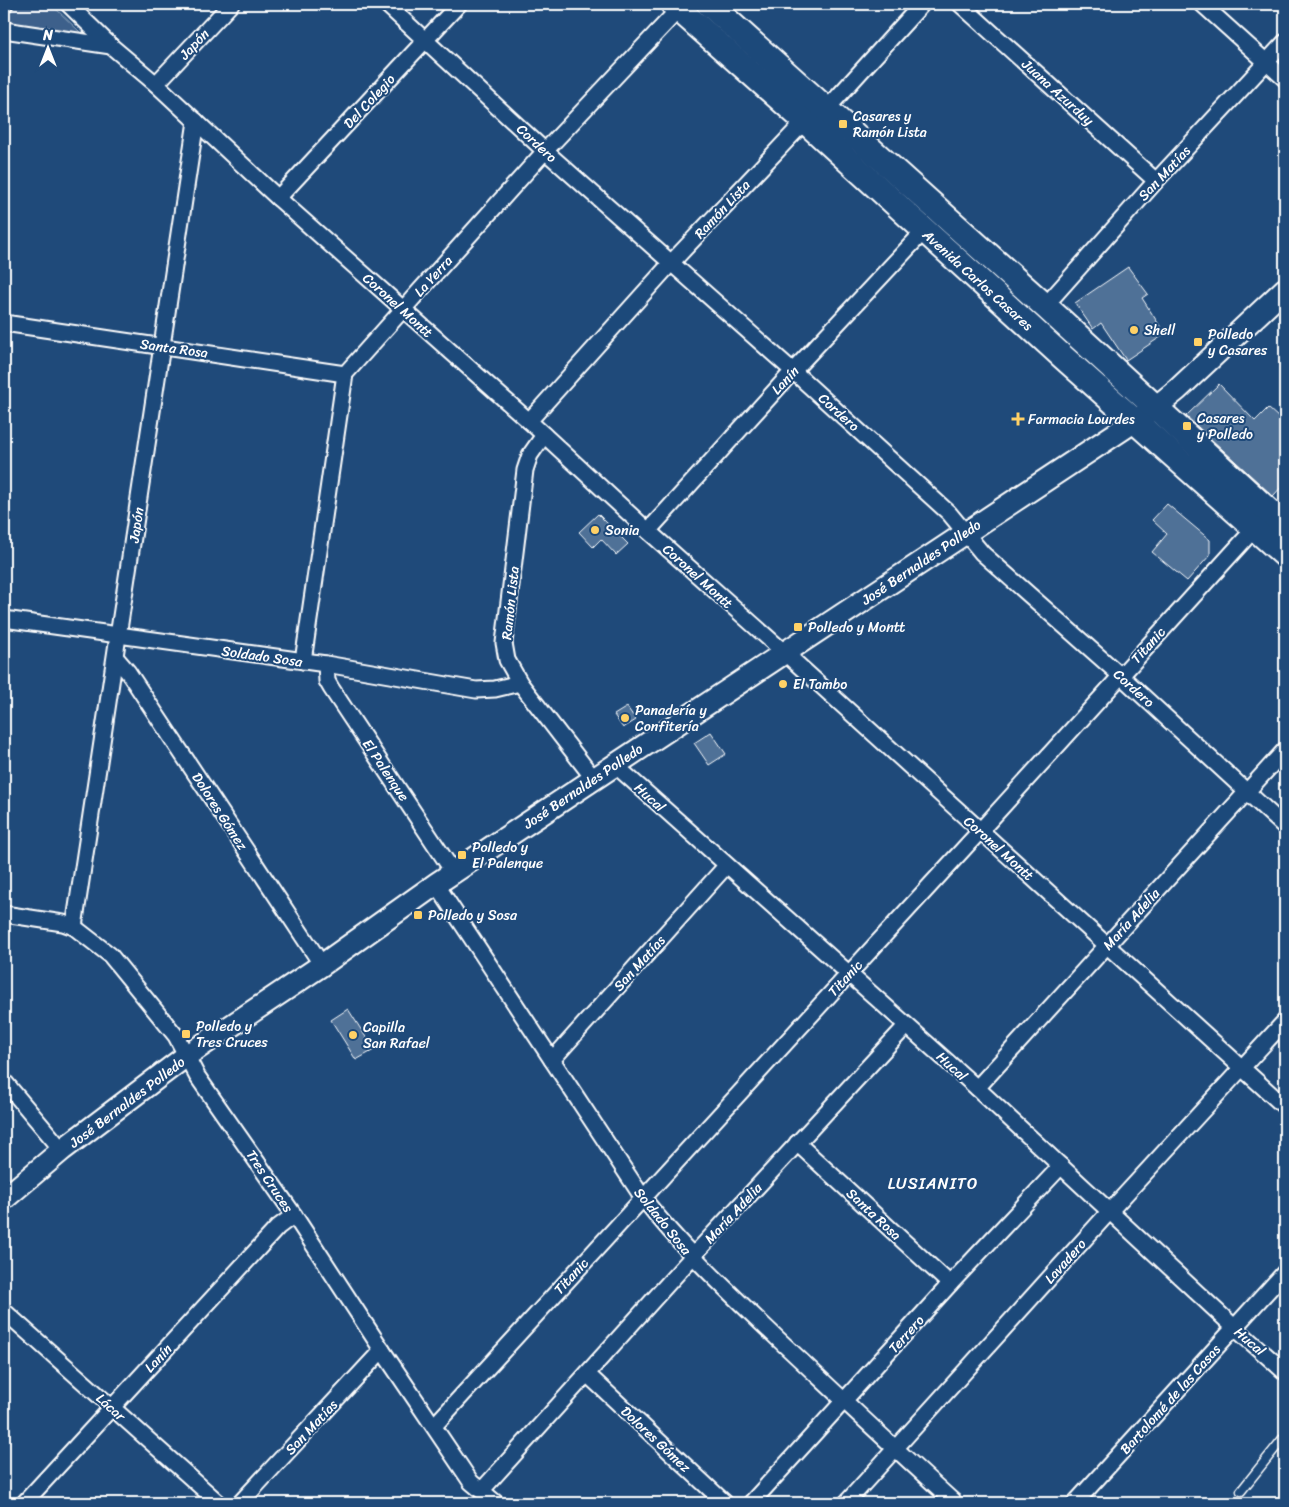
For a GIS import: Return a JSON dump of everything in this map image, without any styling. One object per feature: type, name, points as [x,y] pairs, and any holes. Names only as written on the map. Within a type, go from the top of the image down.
[{"type":"main road","name":"Avenida Carlos Casares","points":[[709,4],[1156,406],[1285,526]]},
{"type":"main road","name":"Avenida Carlos Casares","points":[[676,7],[805,121],[1134,421],[1285,555]]},
{"type":"main road","name":"José Bernaldes Polledo","points":[[4,1199],[62,1150],[186,1056],[322,965],[445,878],[1156,406],[1177,390],[1283,294]]},
{"type":"street","name":"Coronel Montt","points":[[68,4],[111,46],[156,84],[278,198],[529,421],[1285,1108]]},
{"type":"street","name":"Japón","points":[[156,84],[231,4]]},
{"type":"street","name":"Cordero","points":[[386,4],[545,151],[793,371],[949,513],[982,553],[1248,791],[1285,827]]},
{"type":"street","name":"Del Colegio","points":[[278,198],[459,4]]},
{"type":"street","name":"Ramón Lista","points":[[529,421],[671,263],[805,121],[826,108],[922,4]]},
{"type":"street","name":"Juana Azurduy","points":[[960,4],[1156,181]]},
{"type":"street","points":[[1202,4],[1285,79]]},
{"type":"street","name":"La Yerra","points":[[344,374],[676,7]]},
{"type":"street","points":[[4,30],[111,46]]},
{"type":"street","name":"San Matías","points":[[1045,306],[1156,181],[1285,42]]},
{"type":"street","name":"Japón","points":[[74,928],[120,635],[196,122]]},
{"type":"street","name":"Lanín","points":[[648,531],[793,371],[924,231]]},
{"type":"street","name":"Santa Rosa","points":[[4,323],[344,374]]},
{"type":"street","points":[[303,661],[344,374]]},
{"type":"street","name":"Ramón Lista","points":[[544,435],[530,455],[525,470],[504,643],[507,660],[520,683],[594,779]]},
{"type":"street","name":"Titanic","points":[[434,1426],[980,832],[1255,528]]},
{"type":"street","name":"Soldado Sosa","points":[[4,619],[326,664],[476,690],[495,689],[520,683]]},
{"type":"street","name":"Dolores Gómez","points":[[116,658],[128,672],[322,965]]},
{"type":"street","name":"El Palenque","points":[[326,664],[331,688],[445,878]]},
{"type":"street","name":"María Adelia","points":[[977,1088],[1285,750]]},
{"type":"street","name":"Hucal","points":[[615,765],[977,1088],[1235,1328],[1285,1372]]},
{"type":"street","name":"San Matías","points":[[552,1060],[726,866]]},
{"type":"street","name":"Soldado Sosa","points":[[445,878],[552,1060],[642,1198],[665,1228],[692,1257],[955,1503]]},
{"type":"street","name":"Tres Cruces","points":[[4,914],[63,923],[74,928],[110,955],[170,1027],[198,1076],[294,1215],[471,1482],[496,1503]]},
{"type":"street","name":"Lavadero","points":[[846,1503],[1285,1021]]},
{"type":"street","name":"María Adelia","points":[[482,1490],[692,1257],[906,1026]]},
{"type":"street","points":[[4,1081],[62,1150]]},
{"type":"street","name":"Santa Rosa","points":[[797,1143],[950,1284]]},
{"type":"street","name":"Terrero","points":[[752,1503],[950,1284],[1061,1166]]},
{"type":"street","name":"Lanín","points":[[24,1503],[278,1227],[294,1215]]},
{"type":"street","name":"Bartolomé de las Casas","points":[[1075,1503],[1285,1272]]},
{"type":"street","name":"Lácar","points":[[4,1311],[219,1503]]},
{"type":"street","name":"San Matías","points":[[240,1503],[382,1350]]},
{"type":"street","name":"Dolores Gómez","points":[[587,1374],[725,1503]]},
{"type":"lane","points":[[1241,1491],[1285,1436]]},
{"type":"shaded area","points":[[16,4],[51,4],[81,33],[4,23],[4,18]]},
{"type":"building","points":[[1128,267],[1148,294],[1142,298],[1165,334],[1126,360],[1101,323],[1093,329],[1075,303]]},
{"type":"building","points":[[1219,384],[1255,421],[1268,408],[1280,419],[1285,419],[1285,483],[1273,496],[1186,416]]},
{"type":"building","points":[[1167,504],[1210,540],[1210,555],[1187,581],[1152,552],[1167,534],[1152,520]]},
{"type":"building","points":[[598,514],[628,544],[616,555],[601,539],[593,547],[579,532]]},
{"type":"building","name":"Panadería y Confitería","points":[[627,707],[636,720],[623,728],[614,715]]},
{"type":"building","points":[[711,732],[726,754],[709,765],[694,743]]},
{"type":"building","name":"Capilla San Rafael","points":[[348,1009],[374,1050],[356,1060],[331,1020]]},
{"type":"place","name":"Casares y Ramón Lista","points":[[843,124]]},
{"type":"place","name":"Shell","points":[[1134,330]]},
{"type":"place","name":"Polledo y Casares","points":[[1198,342]]},
{"type":"place","name":"Farmacia Lourdes","points":[[1018,419]]},
{"type":"place","name":"Casares y Polledo","points":[[1187,426]]},
{"type":"place","name":"Sonia","points":[[595,530]]},
{"type":"place","name":"Polledo y Montt","points":[[798,627]]},
{"type":"place","name":"El Tambo","points":[[783,684]]},
{"type":"place","name":"Panadería y Confitería","points":[[625,718]]},
{"type":"place","name":"Polledo y El Palenque","points":[[462,855]]},
{"type":"place","name":"Polledo y Sosa","points":[[418,915]]},
{"type":"place","name":"Polledo y Tres Cruces","points":[[186,1034]]},
{"type":"place","name":"Capilla San Rafael","points":[[353,1035]]},
{"type":"district","name":"LUSIANITO","points":[[933,1183]]}]
